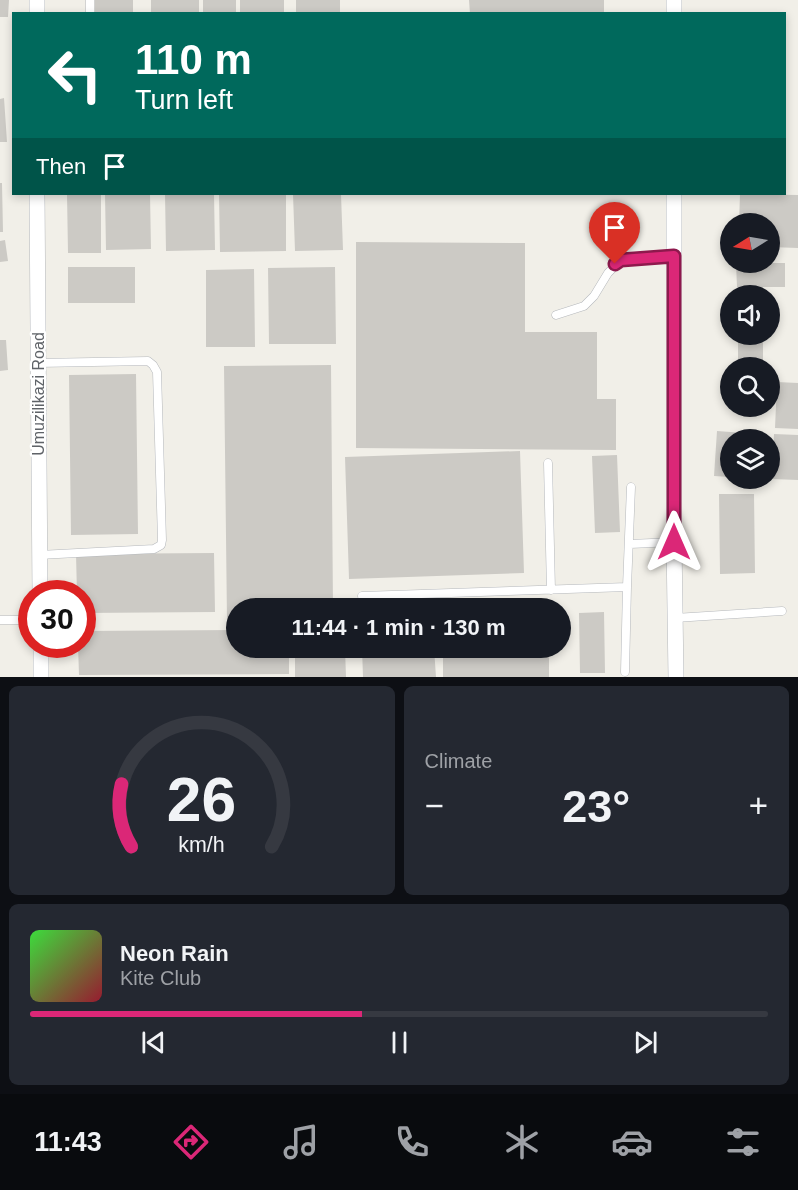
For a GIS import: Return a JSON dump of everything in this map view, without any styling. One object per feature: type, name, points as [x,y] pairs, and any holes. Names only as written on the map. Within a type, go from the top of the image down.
[{"type":"street","name":"Umuzilikazi Road","points":[[37,195],[40,580]]},
{"type":"street","points":[[674,195],[676,677]]},
{"type":"street","points":[[41,658],[41,677]]},
{"type":"lane","points":[[556,315],[584,306],[594,296],[608,273],[621,260],[674,256]]},
{"type":"lane","points":[[38,363],[148,361],[153,365],[157,372],[162,540],[161,545],[154,549],[39,555]]},
{"type":"lane","points":[[548,463],[551,590]]},
{"type":"lane","points":[[625,672],[631,487]]},
{"type":"lane","points":[[630,544],[674,542]]},
{"type":"lane","points":[[362,596],[627,587]]},
{"type":"lane","points":[[675,618],[782,611]]},
{"type":"lane","points":[[0,620],[18,620]]},
{"type":"building","points":[[0,0],[9,0],[8,17],[0,17]]},
{"type":"building","points":[[95,0],[133,0],[133,12],[95,12]]},
{"type":"building","points":[[151,0],[199,0],[199,12],[151,12]]},
{"type":"building","points":[[203,0],[236,0],[236,12],[203,12]]},
{"type":"building","points":[[240,0],[284,0],[284,12],[240,12]]},
{"type":"building","points":[[296,0],[340,0],[340,12],[296,12]]},
{"type":"building","points":[[469,0],[604,0],[604,12],[470,12]]},
{"type":"building","points":[[4,98],[7,142],[0,142],[0,99]]},
{"type":"building","points":[[0,183],[2,183],[3,232],[0,232]]},
{"type":"building","points":[[67,195],[101,195],[101,253],[68,253]]},
{"type":"building","points":[[105,195],[150,195],[151,249],[106,250]]},
{"type":"building","points":[[165,195],[214,195],[215,250],[166,251]]},
{"type":"building","points":[[219,195],[286,195],[286,251],[220,252]]},
{"type":"building","points":[[293,195],[341,195],[343,250],[295,251]]},
{"type":"building","points":[[740,195],[798,195],[798,248],[780,247],[780,213],[739,213]]},
{"type":"building","points":[[5,240],[8,261],[0,262],[0,241]]},
{"type":"building","points":[[356,242],[525,243],[525,332],[597,332],[597,399],[616,399],[616,450],[356,448]]},
{"type":"building","points":[[780,263],[785,263],[785,287],[737,285],[736,273],[780,273]]},
{"type":"building","points":[[68,267],[135,267],[135,303],[68,303]]},
{"type":"building","points":[[335,267],[336,344],[269,344],[268,268]]},
{"type":"building","points":[[254,269],[255,347],[206,347],[206,270]]},
{"type":"building","points":[[0,340],[6,340],[8,370],[0,371]]},
{"type":"building","points":[[738,345],[763,345],[763,357],[738,357]]},
{"type":"building","points":[[331,365],[333,598],[227,598],[224,366]]},
{"type":"building","points":[[136,374],[138,534],[71,535],[69,375]]},
{"type":"building","points":[[780,382],[798,383],[798,429],[775,428],[775,417],[780,417]]},
{"type":"building","points":[[717,431],[720,431],[720,476],[714,476]]},
{"type":"building","points":[[780,434],[798,435],[798,480],[780,479]]},
{"type":"building","points":[[520,451],[524,573],[349,579],[345,457]]},
{"type":"building","points":[[617,455],[620,532],[595,533],[592,456]]},
{"type":"building","points":[[719,494],[754,494],[755,573],[720,574]]},
{"type":"building","points":[[214,553],[215,612],[96,613],[96,580],[77,580],[76,554]]},
{"type":"building","points":[[604,612],[605,673],[580,673],[579,613]]},
{"type":"building","points":[[226,630],[226,658],[289,658],[289,674],[79,675],[78,658],[96,658],[96,631]]},
{"type":"building","points":[[295,658],[345,658],[346,677],[295,677]]},
{"type":"building","points":[[362,658],[435,658],[436,677],[363,677]]},
{"type":"building","points":[[443,658],[549,658],[549,677],[443,677]]},
{"type":"route","points":[[615,264],[621,260],[674,256],[674,542]]}]
